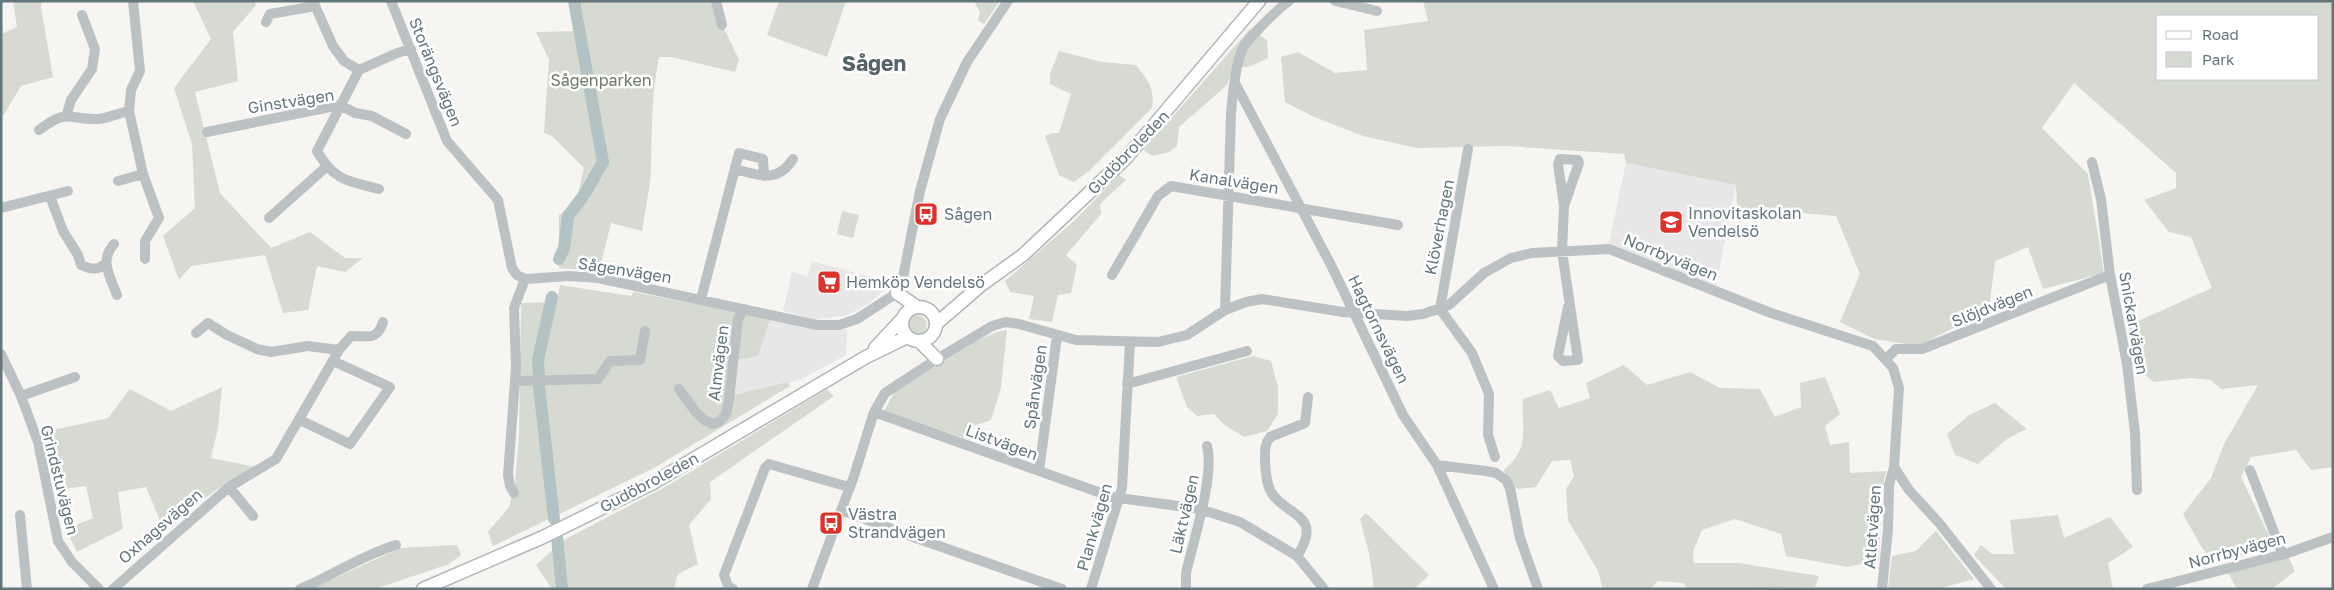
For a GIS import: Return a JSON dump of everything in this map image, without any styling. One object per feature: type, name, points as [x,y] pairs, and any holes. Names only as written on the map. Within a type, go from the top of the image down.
[{"type":"main road","name":"Gudöbroleden","points":[[936,324],[980,286],[1023,255],[1126,158],[1178,99],[1259,1]]},
{"type":"main road","name":"Gudöbroleden","points":[[930,311],[980,286]]},
{"type":"main road","points":[[897,293],[917,307],[930,311],[936,324],[919,338]]},
{"type":"main road","points":[[897,293],[903,317],[902,326],[919,338],[937,359]]},
{"type":"main road","points":[[903,317],[917,307]]},
{"type":"main road","name":"Gudöbroleden","points":[[866,357],[903,317]]},
{"type":"main road","name":"Gudöbroleden","points":[[423,589],[541,538],[653,482],[866,357],[919,338]]},
{"type":"street","points":[[133,1],[140,71],[131,90],[129,111],[143,174],[160,218],[145,240],[145,259]]},
{"type":"street","name":"Storängsvägen","points":[[391,1],[448,141],[498,200],[512,268],[517,275],[525,278]]},
{"type":"street","points":[[716,1],[722,25]]},
{"type":"street","points":[[897,293],[903,277],[920,191],[940,119],[966,62],[1008,1]]},
{"type":"street","points":[[1225,310],[1231,113],[1235,83],[1243,47],[1280,7],[1289,1]]},
{"type":"street","points":[[1335,1],[1377,12]]},
{"type":"street","points":[[266,22],[270,14],[314,4],[333,46],[344,61],[359,70]]},
{"type":"street","points":[[67,114],[71,100],[88,75],[95,49],[82,15]]},
{"type":"street","points":[[379,189],[344,180],[326,167],[317,151],[359,70],[397,53],[411,49]]},
{"type":"street","name":"Hagtornsvägen","points":[[1235,83],[1354,312],[1403,415],[1437,465],[1494,589]]},
{"type":"street","name":"Ginstvägen","points":[[207,132],[340,105],[355,113],[372,116],[406,134]]},
{"type":"street","points":[[39,130],[54,119],[67,114],[98,119],[129,111]]},
{"type":"street","name":"Klöverhagen","points":[[1440,309],[1468,149]]},
{"type":"street","points":[[701,299],[739,153],[763,159],[764,176]]},
{"type":"street","points":[[735,169],[764,176],[776,175],[786,170],[793,159]]},
{"type":"street","name":"Snickarvägen","points":[[2092,162],[2101,199],[2110,275],[2127,364],[2135,433],[2137,490]]},
{"type":"street","points":[[270,218],[326,167]]},
{"type":"street","points":[[118,180],[143,174]]},
{"type":"street","name":"Kanalvägen","points":[[1112,275],[1158,196],[1171,186],[1398,225]]},
{"type":"street","points":[[1,208],[68,191]]},
{"type":"street","points":[[50,196],[63,231],[78,255],[81,265],[93,269],[101,268],[106,264]]},
{"type":"street","points":[[1564,206],[1562,251],[1568,307]]},
{"type":"street","points":[[114,244],[106,252],[106,264],[117,296]]},
{"type":"street","name":"Norrbyvägen","points":[[812,589],[849,488],[874,412],[885,393],[992,326],[1006,322],[1019,324],[1076,340],[1130,342],[1173,340],[1188,334],[1225,310],[1246,302],[1262,299],[1319,309],[1407,316],[1440,309],[1460,297],[1484,272],[1504,261],[1532,254],[1609,249],[1770,313],[1873,346],[1892,368],[1899,388],[1894,467]]},
{"type":"street","name":"Slöjdvägen","points":[[1886,359],[1896,349],[1922,349],[2110,275]]},
{"type":"street","name":"Sågenvägen","points":[[525,278],[569,276],[598,278],[817,325],[839,325],[857,319],[897,293]]},
{"type":"street","points":[[514,493],[510,486],[508,475],[516,381],[514,308],[525,278]]},
{"type":"street","name":"Almvägen","points":[[680,389],[704,420],[713,424],[723,420],[727,412],[729,400],[738,320],[744,308]]},
{"type":"street","points":[[1440,309],[1472,353],[1489,394],[1488,435],[1495,457]]},
{"type":"street","name":"Oxhagsvägen","points":[[112,589],[229,487],[276,458],[300,420],[339,350],[351,336],[374,336],[380,332],[383,322]]},
{"type":"street","points":[[196,333],[208,323],[227,335],[257,349],[271,352],[308,346],[339,350]]},
{"type":"street","points":[[516,381],[598,379],[607,364],[612,360],[640,360],[645,331]]},
{"type":"street","name":"Spånvägen","points":[[1039,471],[1057,336]]},
{"type":"street","name":"Plankvägen","points":[[1091,589],[1120,499],[1130,342]]},
{"type":"street","points":[[1127,384],[1247,351]]},
{"type":"street","name":"Grindstuvägen","points":[[1,354],[21,396],[38,442],[58,541],[72,562],[99,589]]},
{"type":"street","points":[[300,420],[350,444],[390,387],[333,361]]},
{"type":"street","points":[[21,396],[75,377]]},
{"type":"street","points":[[1296,556],[1303,546],[1306,532],[1301,518],[1271,493],[1266,481],[1266,443],[1270,437],[1305,423],[1308,397]]},
{"type":"street","name":"Listvägen","points":[[874,412],[1120,499],[1200,510],[1240,522],[1296,556],[1324,589]]},
{"type":"street","name":"Läktvägen","points":[[1186,589],[1186,573],[1208,476],[1210,457],[1207,446]]},
{"type":"street","points":[[733,589],[728,586],[724,575],[765,468],[769,464],[849,488]]},
{"type":"street","points":[[1437,465],[1496,473],[1506,480],[1510,488],[1520,538],[1538,589]]},
{"type":"street","points":[[1894,467],[1909,490],[1940,524],[1991,589]]},
{"type":"street","name":"Atletvägen","points":[[1882,589],[1888,530],[1889,485],[1894,467]]},
{"type":"street","points":[[2250,470],[2282,553]]},
{"type":"street","points":[[229,487],[253,516]]},
{"type":"street","points":[[841,510],[1062,589]]},
{"type":"street","points":[[20,515],[26,589]]},
{"type":"street","name":"Norrbyvägen","points":[[2148,589],[2333,538]]},
{"type":"street","points":[[300,589],[318,582],[347,564],[396,545]]},
{"type":"shaded area","name":"Innovitaskolan Vendelsö","points":[[1626,163],[1736,185],[1716,286],[1609,243]]},
{"type":"shaded area","points":[[812,261],[889,282],[885,290],[865,306],[845,316],[814,319],[783,311],[792,272],[808,276]]},
{"type":"shaded area","points":[[770,319],[831,330],[847,329],[846,355],[800,380],[732,395],[736,359]]},
{"type":"green space","points":[[13,1],[42,1],[41,7],[53,77],[21,86],[3,116],[1,111],[1,34],[17,27]]},
{"type":"green space","points":[[193,1],[255,1],[256,5],[233,32],[238,81],[195,92],[220,193],[271,248],[310,232],[345,258],[363,258],[345,272],[317,266],[308,310],[283,313],[265,255],[191,266],[179,280],[163,236],[195,208],[192,144],[174,88],[211,39]]},
{"type":"green space","name":"Sågenparken","points":[[571,1],[714,1],[717,13],[739,60],[735,72],[671,57],[659,57],[653,99],[649,192],[642,231],[611,223],[599,271],[559,268],[559,215],[575,207],[584,168],[552,136],[544,133],[549,60],[536,32],[577,31]]},
{"type":"green space","points":[[779,1],[846,1],[827,57],[767,35]]},
{"type":"green space","points":[[974,1],[1000,1],[984,24],[978,21],[980,12]]},
{"type":"green space","points":[[1423,1],[2333,1],[2333,467],[2311,470],[2296,450],[2251,457],[2241,477],[2271,540],[2269,550],[2215,561],[2202,548],[2183,514],[2211,478],[2224,444],[2258,385],[2221,389],[2211,380],[2191,378],[2154,382],[2131,364],[2129,325],[2212,288],[2191,237],[2169,232],[2144,200],[2176,188],[2176,173],[2074,83],[2042,128],[2088,174],[2104,273],[2043,289],[2028,247],[1995,261],[1989,310],[1918,346],[1874,339],[1840,322],[1860,274],[1836,216],[1737,208],[1736,185],[1626,163],[1624,154],[1506,146],[1417,148],[1363,136],[1312,116],[1285,102],[1281,57],[1298,52],[1335,73],[1367,70],[1364,30],[1428,21]]},
{"type":"green space","points":[[1250,29],[1267,40],[1268,58],[1251,66],[1233,69],[1227,85],[1179,127],[1177,146],[1169,152],[1153,156],[1143,150]]},
{"type":"green space","points":[[1059,51],[1102,62],[1136,65],[1147,80],[1153,101],[1152,108],[1089,171],[1074,182],[1059,175],[1045,136],[1059,133],[1071,94],[1050,84],[1050,74]]},
{"type":"green space","points":[[1119,175],[1126,180],[1100,204],[1101,214],[1066,255],[1077,265],[1071,293],[1058,295],[1052,322],[1029,319],[1034,296],[1010,292],[1005,281],[1074,221]]},
{"type":"green space","points":[[842,211],[859,215],[853,238],[837,234]]},
{"type":"green space","points":[[560,285],[631,296],[634,292],[770,319],[758,356],[736,360],[733,395],[788,382],[790,386],[654,468],[493,546],[488,532],[509,507],[515,483],[519,435],[521,303],[557,302]]},
{"type":"green space","points":[[917,315],[924,318],[927,325],[924,332],[917,335],[910,332],[907,325],[910,318]]},
{"type":"green space","points":[[1007,330],[1001,388],[991,420],[973,426],[970,440],[884,411],[895,391],[978,340]]},
{"type":"green space","points":[[1253,356],[1271,361],[1278,387],[1278,414],[1267,431],[1244,437],[1222,423],[1214,414],[1197,416],[1187,407],[1176,377]]},
{"type":"green space","points":[[1624,365],[1647,385],[1690,372],[1720,388],[1760,389],[1775,417],[1801,407],[1800,383],[1825,377],[1840,414],[1825,426],[1830,445],[1849,442],[1850,473],[1886,471],[1882,491],[1879,560],[1848,567],[1786,556],[1781,534],[1735,519],[1702,530],[1693,551],[1694,563],[1738,563],[1819,576],[1815,587],[1687,589],[1684,583],[1658,581],[1650,589],[1603,589],[1598,571],[1568,520],[1566,489],[1574,476],[1570,460],[1552,461],[1536,487],[1518,489],[1509,482],[1504,470],[1518,454],[1521,446],[1523,437],[1523,399],[1550,390],[1559,408],[1590,398],[1586,383]]},
{"type":"green space","points":[[222,387],[218,428],[211,458],[256,467],[216,490],[164,530],[146,487],[118,492],[123,529],[77,552],[66,529],[93,518],[86,486],[56,490],[44,432],[108,418],[130,389],[171,411]]},
{"type":"green space","points":[[827,389],[834,396],[710,482],[711,499],[689,525],[698,564],[678,574],[674,589],[552,589],[536,565],[562,541],[667,486]]},
{"type":"green space","points":[[1995,403],[2027,429],[2007,439],[1978,464],[1955,455],[1947,434],[1969,415]]},
{"type":"green space","points":[[1366,513],[1429,575],[1414,589],[1374,589],[1369,553],[1360,519]]},
{"type":"green space","points":[[2058,515],[2064,538],[2110,517],[2133,547],[2108,563],[2113,589],[2006,589],[1974,555],[1981,545],[1992,554],[2014,554],[2010,520]]},
{"type":"green space","points":[[1936,531],[1974,579],[1937,589],[1888,589],[1892,556],[1916,551]]},
{"type":"green space","points":[[457,545],[461,555],[449,564],[375,589],[311,589],[400,548]]},
{"type":"green space","points":[[2288,556],[2295,571],[2272,589],[2237,589],[2228,573]]},
{"type":"waterway","points":[[559,259],[564,248],[568,216],[584,195],[603,162],[574,1]]},
{"type":"waterway","points":[[539,376],[538,360],[552,297]]},
{"type":"waterway","points":[[539,386],[554,519]]},
{"type":"waterway","points":[[557,537],[562,589]]},
{"type":"place","name":"Sågen","points":[[926,214]]},
{"type":"place","name":"Innovitaskolan Vendelsö","points":[[1671,222]]},
{"type":"place","name":"Hemköp Vendelsö","points":[[829,282]]},
{"type":"place","name":"Västra Strandvägen","points":[[831,523]]},
{"type":"district","name":"Sågen","points":[[874,63]]}]
